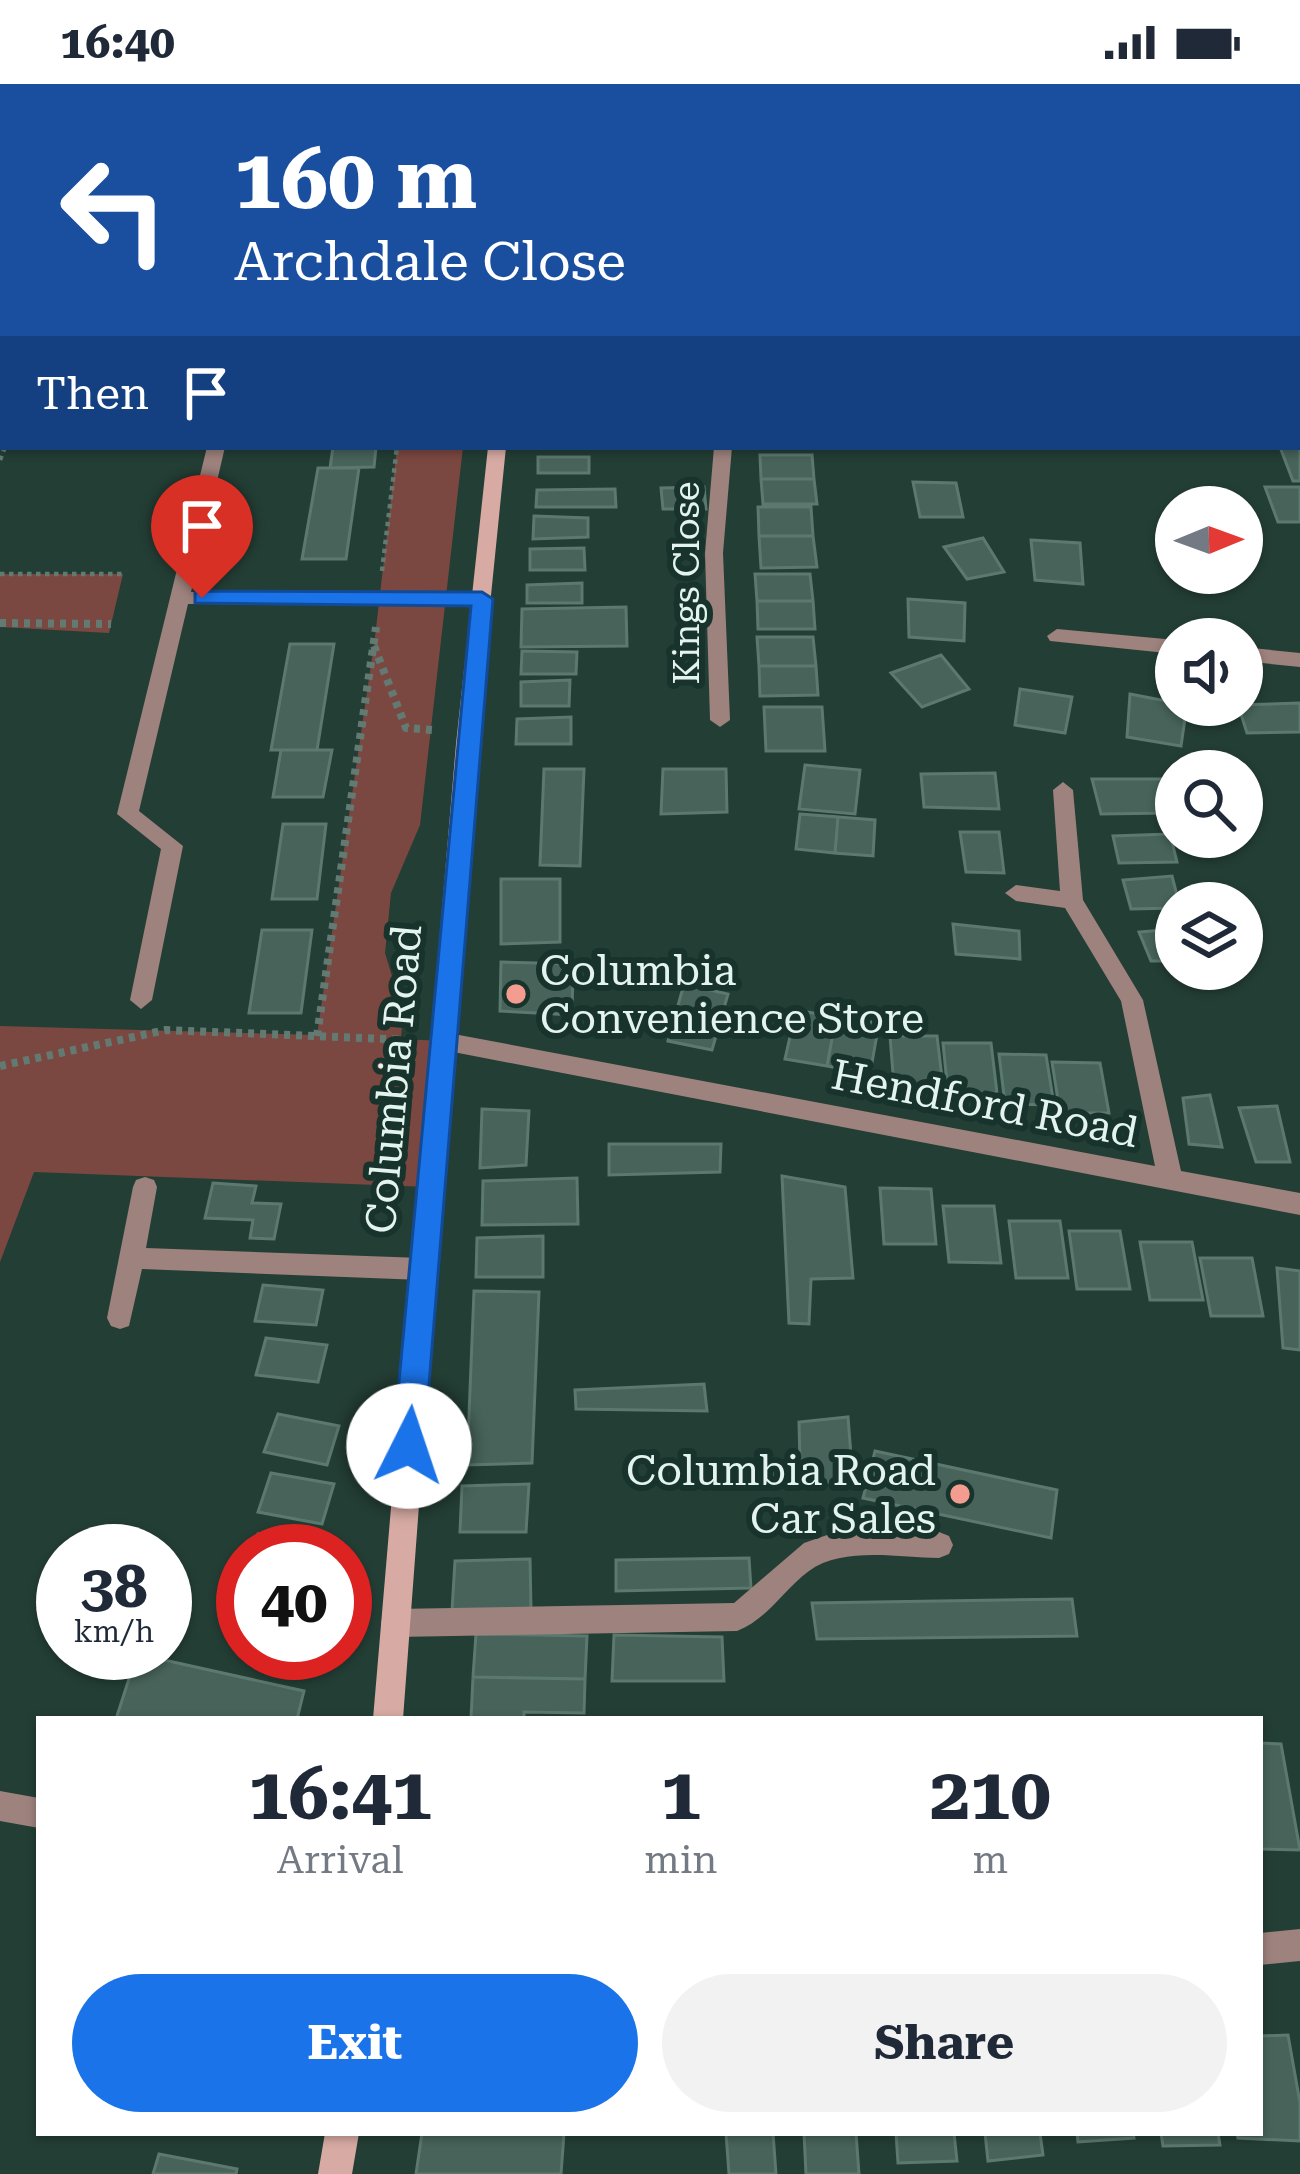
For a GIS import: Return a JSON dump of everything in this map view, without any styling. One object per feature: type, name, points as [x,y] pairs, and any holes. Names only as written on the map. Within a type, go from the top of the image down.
[{"type":"street","points":[[141,1000],[172,846],[128,814],[215,450]]},
{"type":"street","name":"Columbia Road","points":[[388,1716],[422,1269],[496,450]]},
{"type":"street","name":"Kings Close","points":[[720,720],[714,553],[723,450]]},
{"type":"street","points":[[181,598],[482,599]]},
{"type":"street","points":[[1057,636],[1155,645]]},
{"type":"street","points":[[1263,656],[1300,660]]},
{"type":"street","points":[[1063,790],[1072,901],[1132,1000],[1170,1178]]},
{"type":"street","points":[[1016,892],[1072,901]]},
{"type":"street","name":"Hendford Road","points":[[442,1041],[1300,1204]]},
{"type":"street","points":[[119,1318],[146,1187]]},
{"type":"street","points":[[131,1258],[422,1269]]},
{"type":"street","points":[[395,1623],[737,1617],[766,1602],[797,1563],[821,1548],[938,1545]]},
{"type":"street","points":[[0,1805],[36,1812]]},
{"type":"street","points":[[1263,1948],[1300,1945]]},
{"type":"street","points":[[335,2174],[341,2136]]},
{"type":"path","points":[[317,1036],[374,645],[397,450]]},
{"type":"path","points":[[0,574],[123,574]]},
{"type":"path","points":[[0,623],[111,624]]},
{"type":"path","points":[[374,645],[406,728],[432,730]]},
{"type":"path","points":[[0,1066],[166,1030],[442,1041]]},
{"type":"shaded area","points":[[397,450],[463,450],[420,825],[391,893],[385,953],[403,1012],[401,1039],[443,1041],[429,1187],[34,1172],[0,1262],[0,1026],[317,1035],[375,637]]},
{"type":"shaded area","points":[[0,574],[123,574],[109,633],[0,627]]},
{"type":"building","points":[[333,450],[376,450],[374,467],[330,468]]},
{"type":"building","points":[[1281,450],[1300,450],[1300,481],[1293,481]]},
{"type":"building","points":[[760,455],[812,455],[814,479],[761,479]]},
{"type":"building","points":[[538,457],[589,457],[589,473],[538,473]]},
{"type":"building","points":[[318,468],[359,468],[346,559],[302,559]]},
{"type":"building","points":[[761,479],[814,479],[817,504],[763,504]]},
{"type":"building","points":[[913,482],[956,483],[963,517],[920,517]]},
{"type":"building","points":[[704,487],[706,509],[663,509],[661,488]]},
{"type":"building","points":[[1265,487],[1300,487],[1300,522],[1278,522]]},
{"type":"building","points":[[615,489],[616,507],[536,507],[537,490]]},
{"type":"building","points":[[758,507],[811,507],[813,536],[759,536]]},
{"type":"building","points":[[534,516],[588,518],[588,537],[533,539]]},
{"type":"building","points":[[759,536],[813,536],[817,567],[761,568]]},
{"type":"building","points":[[983,538],[1004,572],[967,579],[944,547]]},
{"type":"building","points":[[1031,540],[1080,543],[1083,584],[1035,580]]},
{"type":"building","points":[[584,548],[585,570],[530,570],[530,549]]},
{"type":"building","points":[[755,574],[810,574],[813,601],[757,601]]},
{"type":"building","points":[[582,583],[582,603],[527,603],[527,585]]},
{"type":"building","points":[[908,599],[965,603],[964,641],[909,637]]},
{"type":"building","points":[[757,601],[813,601],[815,629],[758,629]]},
{"type":"building","points":[[626,607],[627,646],[521,647],[522,609]]},
{"type":"building","points":[[757,637],[813,637],[816,666],[759,666]]},
{"type":"building","points":[[290,644],[334,644],[317,750],[271,750]]},
{"type":"building","points":[[522,651],[577,652],[576,674],[521,674]]},
{"type":"building","points":[[941,655],[969,689],[922,707],[891,673]]},
{"type":"building","points":[[759,666],[816,666],[818,695],[760,696]]},
{"type":"building","points":[[570,680],[569,706],[521,706],[521,682]]},
{"type":"building","points":[[1020,689],[1072,697],[1065,733],[1015,725]]},
{"type":"building","points":[[1130,694],[1155,699],[1155,726],[1184,726],[1181,746],[1127,737]]},
{"type":"building","points":[[1300,703],[1300,732],[1247,733],[1245,726],[1263,726],[1263,704]]},
{"type":"building","points":[[764,707],[822,707],[825,751],[766,751]]},
{"type":"building","points":[[571,717],[571,744],[516,744],[517,719]]},
{"type":"building","points":[[281,750],[332,750],[323,797],[273,797]]},
{"type":"building","points":[[805,765],[860,770],[855,814],[799,809]]},
{"type":"building","points":[[544,769],[584,769],[580,866],[540,865]]},
{"type":"building","points":[[663,769],[726,769],[727,812],[661,814]]},
{"type":"building","points":[[995,773],[999,809],[924,807],[921,774]]},
{"type":"building","points":[[1092,779],[1155,779],[1155,813],[1101,814]]},
{"type":"building","points":[[800,814],[838,817],[835,853],[796,849]]},
{"type":"building","points":[[838,817],[875,820],[873,856],[835,853]]},
{"type":"building","points":[[283,824],[326,824],[317,899],[272,899]]},
{"type":"building","points":[[960,832],[999,832],[1004,873],[966,872]]},
{"type":"building","points":[[1155,835],[1155,858],[1176,858],[1177,862],[1119,863],[1113,836]]},
{"type":"building","points":[[1172,876],[1174,882],[1155,882],[1155,908],[1131,909],[1123,880]]},
{"type":"building","points":[[501,879],[560,879],[560,942],[501,944]]},
{"type":"building","points":[[953,924],[1019,931],[1020,959],[956,954]]},
{"type":"building","points":[[262,930],[312,930],[301,1013],[249,1013]]},
{"type":"building","points":[[1155,931],[1155,961],[1151,961],[1139,932]]},
{"type":"building","points":[[501,962],[573,964],[572,1015],[500,1011]]},
{"type":"building","points":[[684,984],[728,994],[712,1050],[668,1041]]},
{"type":"building","points":[[796,1010],[836,1017],[827,1066],[785,1059]]},
{"type":"building","points":[[836,1017],[879,1023],[870,1074],[827,1066]]},
{"type":"building","points":[[890,1036],[937,1036],[943,1086],[894,1086]]},
{"type":"building","points":[[943,1043],[991,1043],[997,1093],[948,1093]]},
{"type":"building","points":[[999,1054],[1046,1055],[1054,1105],[1005,1104]]},
{"type":"building","points":[[1052,1062],[1100,1063],[1109,1113],[1060,1113]]},
{"type":"building","points":[[1210,1095],[1222,1147],[1189,1144],[1183,1098]]},
{"type":"building","points":[[1277,1106],[1290,1162],[1256,1162],[1239,1108]]},
{"type":"building","points":[[482,1109],[529,1111],[526,1165],[480,1168]]},
{"type":"building","points":[[609,1144],[721,1144],[720,1172],[609,1175]]},
{"type":"building","points":[[782,1176],[845,1187],[853,1278],[811,1279],[809,1324],[789,1323]]},
{"type":"building","points":[[577,1178],[578,1224],[482,1225],[483,1181]]},
{"type":"building","points":[[213,1183],[256,1186],[252,1203],[281,1204],[274,1239],[250,1238],[253,1220],[205,1218]]},
{"type":"building","points":[[880,1188],[931,1189],[936,1244],[884,1244]]},
{"type":"building","points":[[943,1206],[994,1206],[1001,1263],[949,1262]]},
{"type":"building","points":[[1009,1221],[1060,1221],[1068,1278],[1016,1278]]},
{"type":"building","points":[[1069,1231],[1120,1231],[1130,1289],[1077,1289]]},
{"type":"building","points":[[543,1236],[543,1277],[476,1277],[477,1238]]},
{"type":"building","points":[[1140,1242],[1192,1242],[1203,1300],[1150,1300]]},
{"type":"building","points":[[1200,1258],[1252,1258],[1263,1316],[1211,1316]]},
{"type":"building","points":[[1277,1268],[1300,1271],[1300,1350],[1283,1348]]},
{"type":"building","points":[[263,1285],[323,1290],[316,1325],[255,1321]]},
{"type":"building","points":[[474,1291],[539,1292],[532,1463],[467,1465]]},
{"type":"building","points":[[266,1338],[327,1345],[318,1382],[256,1375]]},
{"type":"building","points":[[704,1384],[707,1411],[576,1409],[575,1390]]},
{"type":"building","points":[[278,1414],[339,1426],[327,1465],[264,1452]]},
{"type":"building","points":[[848,1417],[853,1481],[769,1485],[767,1464],[800,1463],[799,1422]]},
{"type":"building","name":"Columbia Road Car Sales","points":[[875,1451],[1057,1490],[1051,1538],[863,1498]]},
{"type":"building","points":[[271,1473],[334,1484],[322,1524],[258,1512]]},
{"type":"building","points":[[529,1484],[526,1532],[460,1532],[462,1486]]},
{"type":"building","points":[[749,1558],[751,1588],[616,1591],[616,1560]]},
{"type":"building","points":[[530,1559],[531,1610],[452,1611],[455,1561]]},
{"type":"building","points":[[1072,1599],[1077,1636],[817,1639],[812,1603]]},
{"type":"building","points":[[476,1634],[587,1636],[585,1679],[473,1677]]},
{"type":"building","points":[[614,1635],[722,1637],[724,1681],[612,1681]]},
{"type":"building","points":[[192,1666],[216,1672],[216,1680],[254,1680],[304,1691],[298,1716],[117,1716],[129,1680],[192,1680]]},
{"type":"building","points":[[473,1677],[585,1679],[584,1713],[471,1716]]},
{"type":"building","points":[[1263,1743],[1281,1744],[1300,1850],[1263,1849]]},
{"type":"building","points":[[1288,2035],[1300,2103],[1300,2141],[1238,2138],[1263,2136],[1263,2036]]},
{"type":"building","points":[[422,2136],[564,2136],[561,2174],[416,2174]]},
{"type":"building","points":[[726,2136],[773,2136],[776,2174],[729,2174]]},
{"type":"building","points":[[804,2136],[856,2136],[859,2174],[806,2174]]},
{"type":"building","points":[[896,2136],[954,2136],[957,2161],[898,2163]]},
{"type":"building","points":[[985,2136],[1040,2136],[1043,2155],[988,2161]]},
{"type":"building","points":[[1077,2136],[1134,2138],[1078,2142]]},
{"type":"building","points":[[1161,2136],[1218,2136],[1220,2145],[1163,2146]]},
{"type":"building","points":[[159,2154],[237,2169],[236,2174],[153,2174]]},
{"type":"place","name":"Columbia Convenience Store","points":[[516,994]]},
{"type":"place","name":"Columbia Road Car Sales","points":[[960,1494]]},
{"type":"route","points":[[202,598],[482,599],[409,1446]]}]
